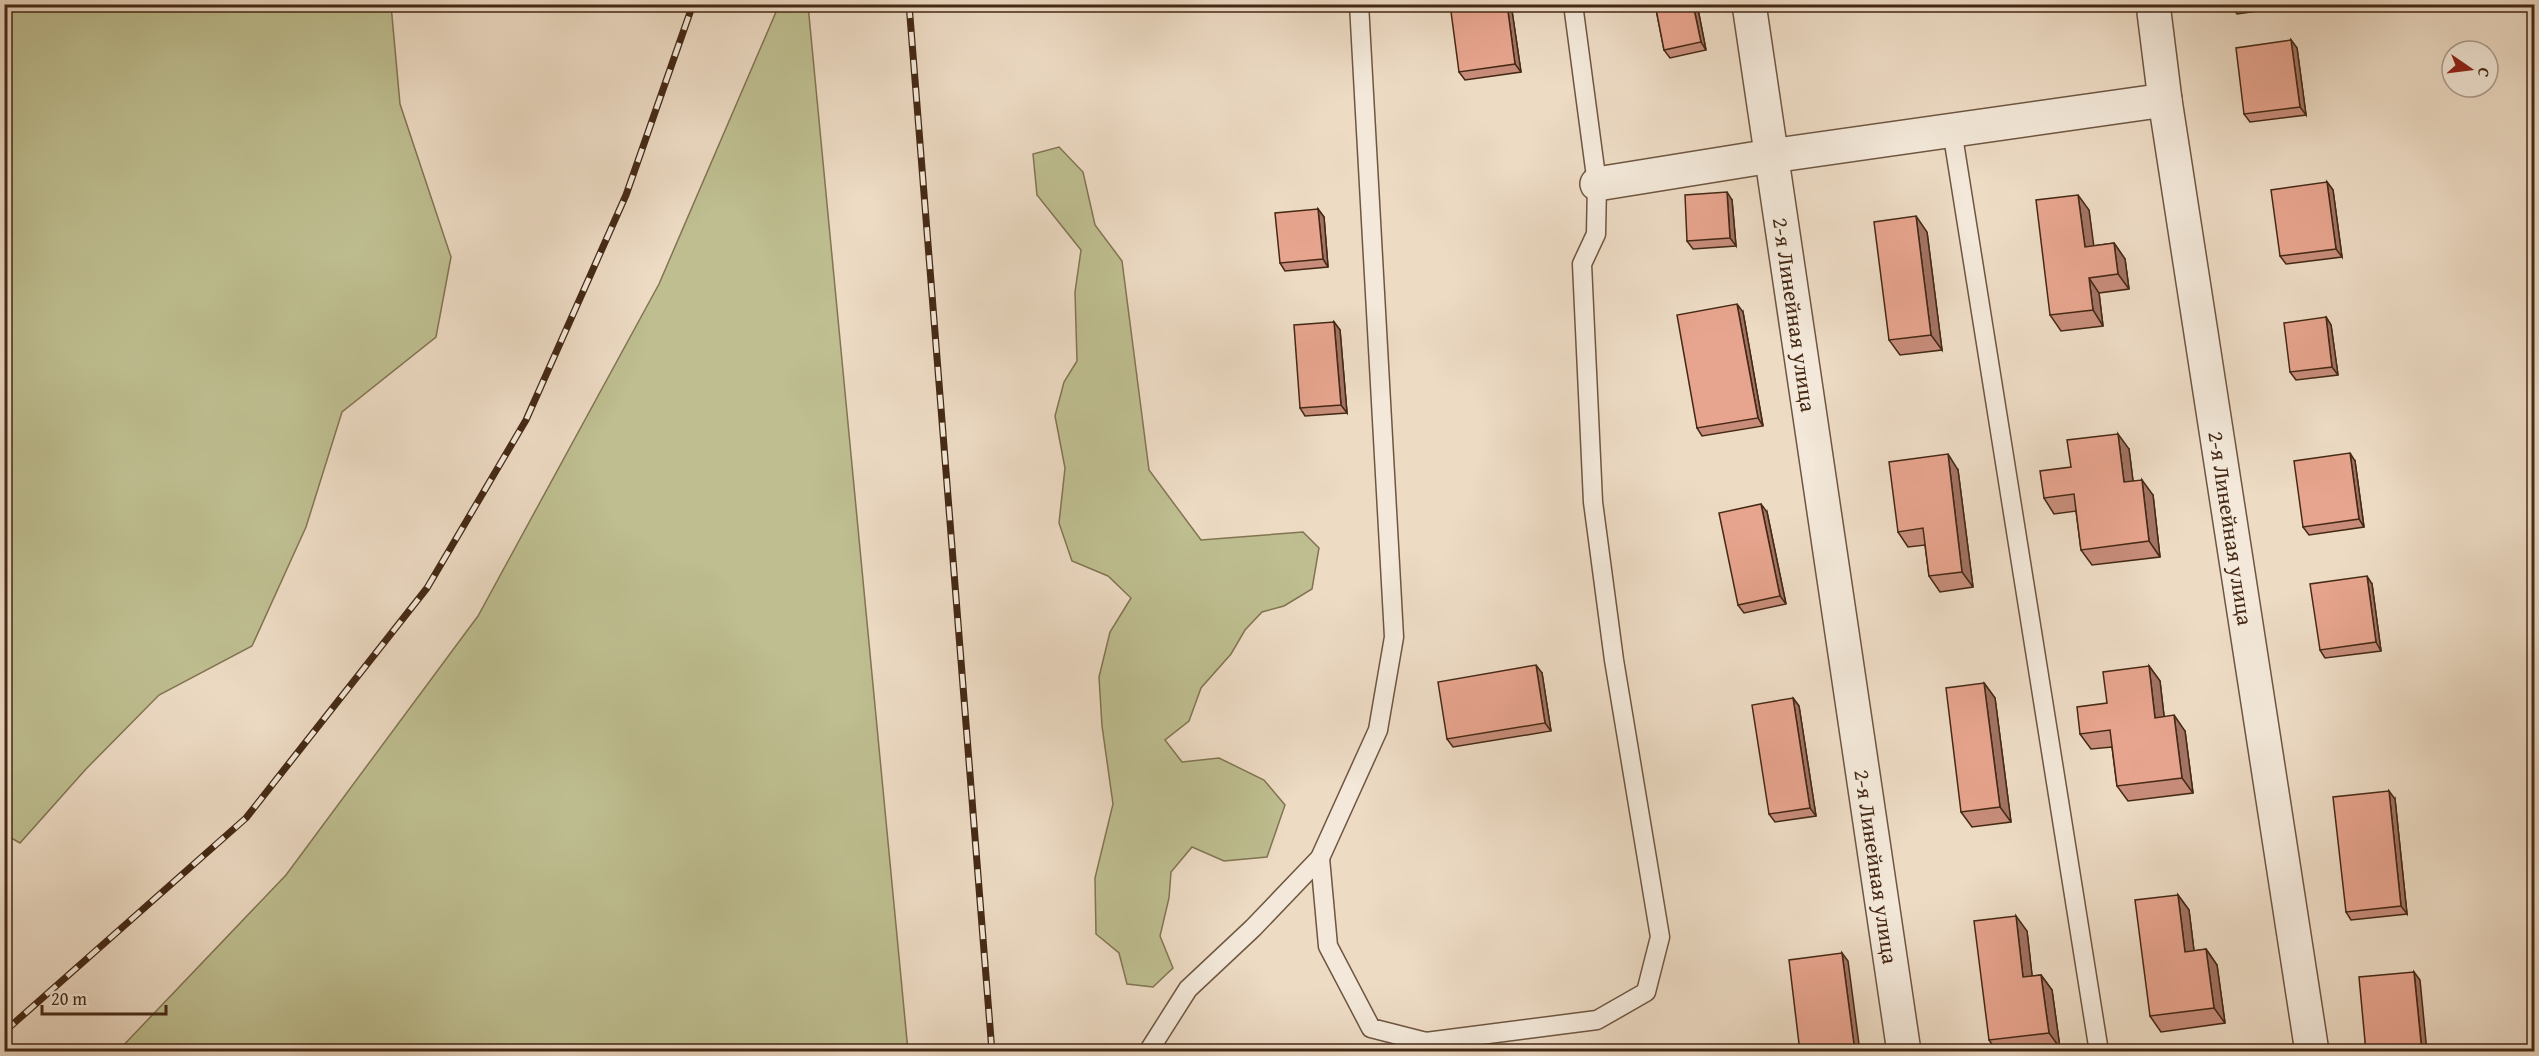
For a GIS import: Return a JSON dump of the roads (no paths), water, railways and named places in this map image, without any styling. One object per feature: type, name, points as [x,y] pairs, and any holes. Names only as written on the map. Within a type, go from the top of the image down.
[{"type":"street","name":"2-я Линейная улица","points":[[1749,4],[1904,1052]]},
{"type":"street","name":"2-я Линейная улица","points":[[2153,4],[2165,100],[2312,1052]]},
{"type":"street","points":[[1598,184],[1771,156],[2165,100]]},
{"type":"lane","points":[[1148,1052],[1188,989],[1253,928],[1320,858],[1378,730],[1394,638],[1359,4]]},
{"type":"lane","points":[[1320,858],[1328,946],[1371,1028],[1426,1042],[1597,1020],[1646,992],[1660,938],[1614,660],[1593,502],[1582,264],[1596,234],[1598,184],[1573,4]]},
{"type":"lane","points":[[1952,130],[2099,1052]]},
{"type":"railway","points":[[4,1032],[246,818],[427,588],[526,420],[626,195],[693,4]]},
{"type":"railway","points":[[909,4],[992,1052]]}]
